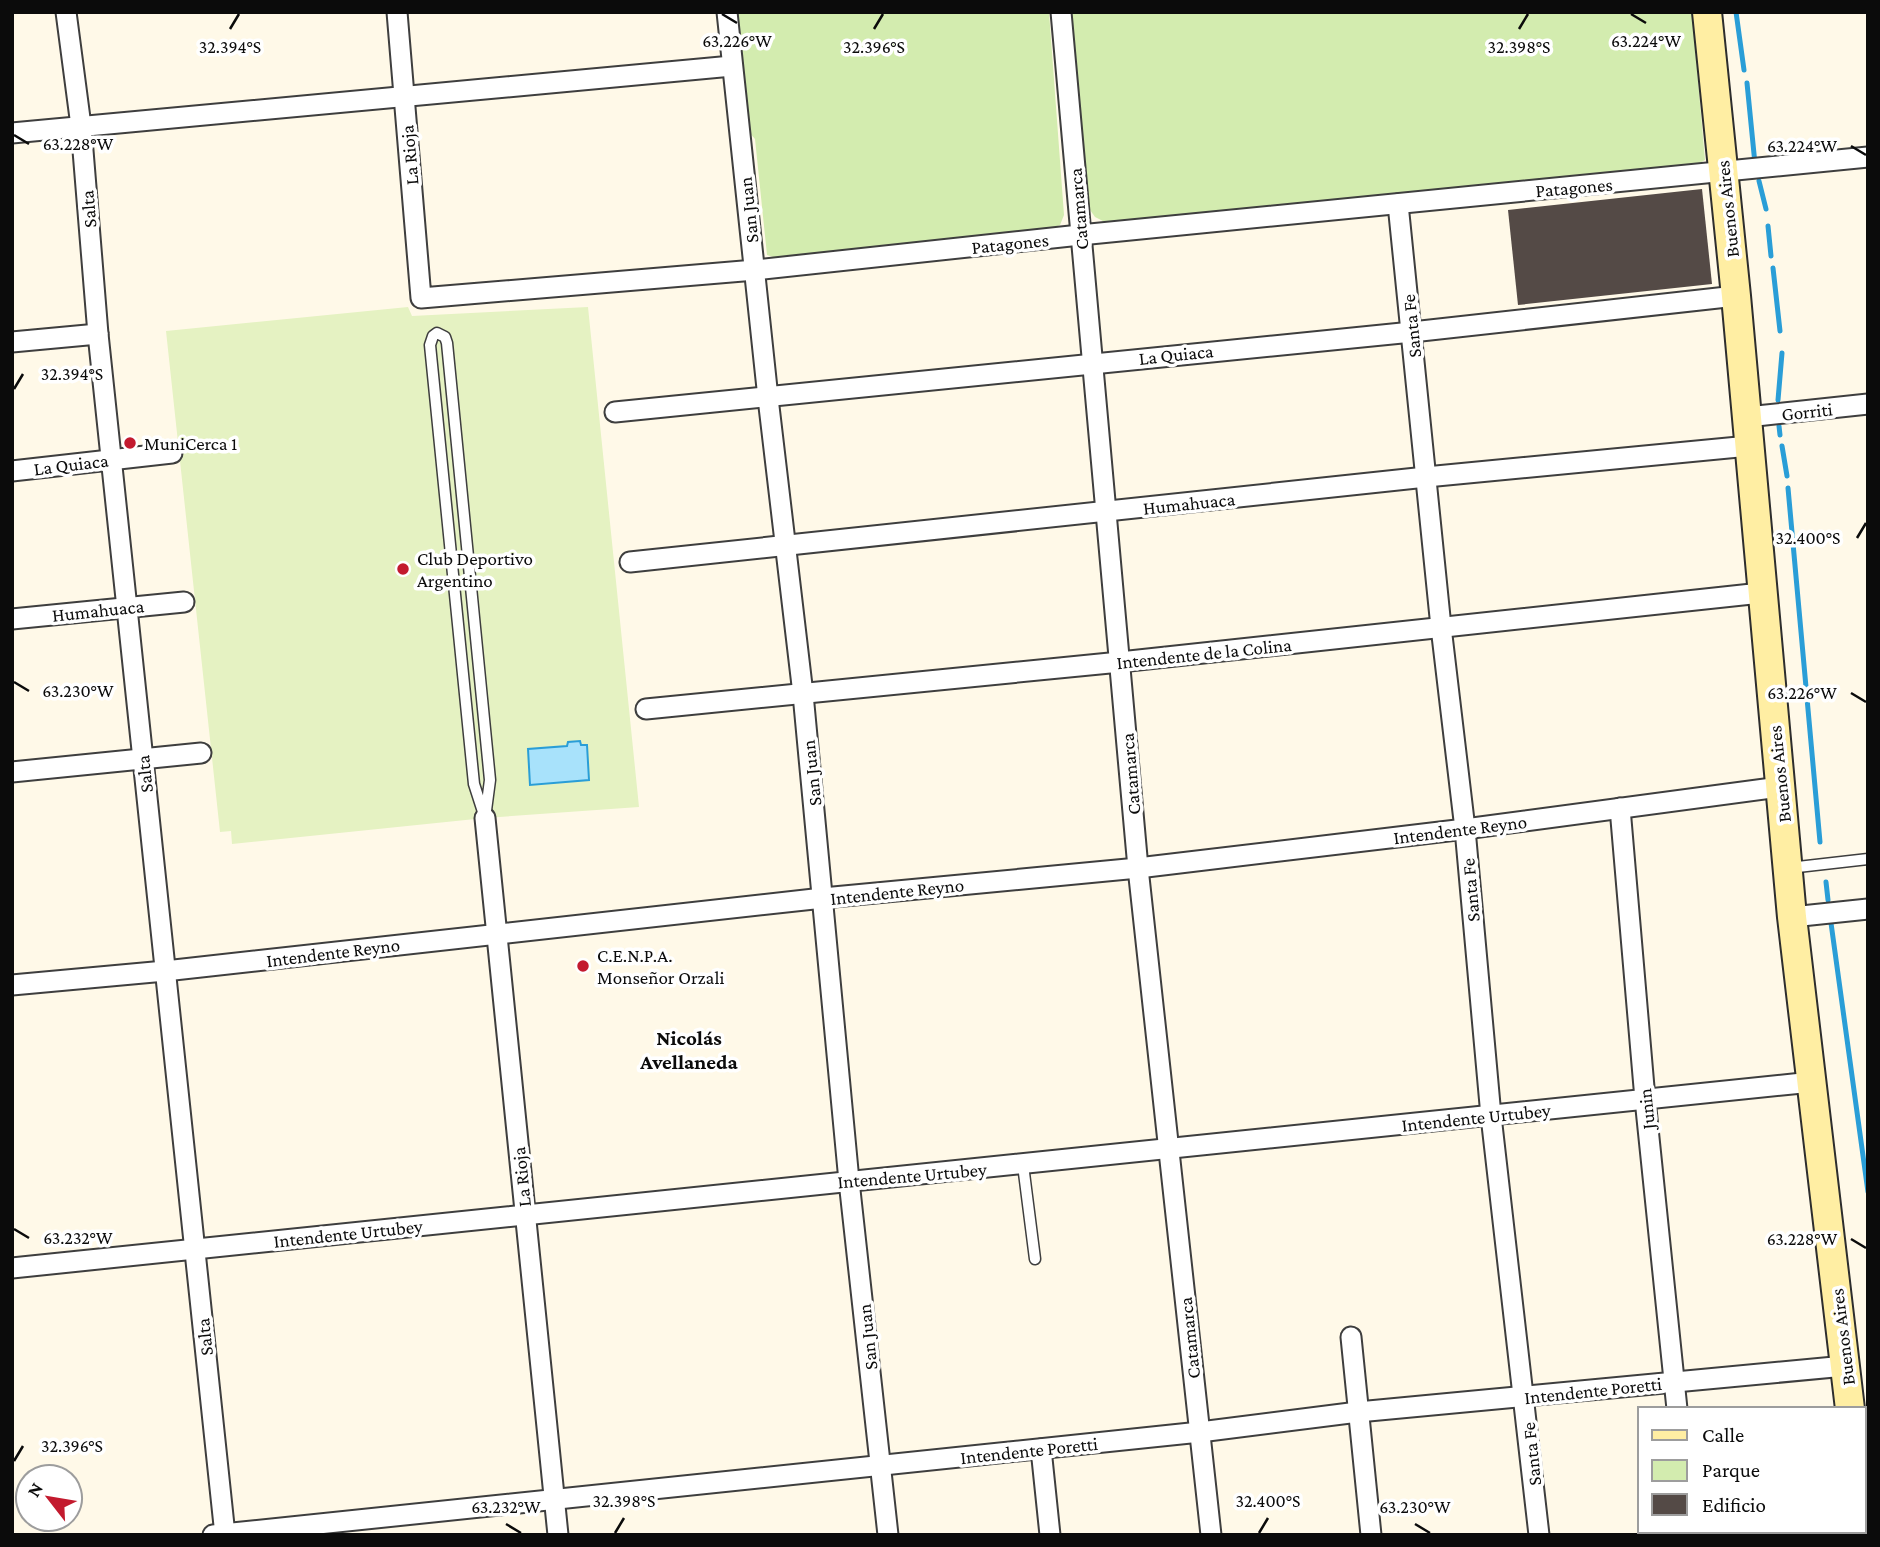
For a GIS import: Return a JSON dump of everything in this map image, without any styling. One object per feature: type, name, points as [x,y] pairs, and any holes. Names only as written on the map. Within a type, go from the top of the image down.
[{"type":"main road","name":"Buenos Aires","points":[[1707,12],[1736,296],[1792,917],[1850,1407]]},
{"type":"street","name":"Salta","points":[[66,12],[81,126],[98,334],[195,1249],[221,1534]]},
{"type":"street","name":"La Rioja","points":[[397,12],[421,298]]},
{"type":"street","name":"San Juan","points":[[727,12],[803,694],[849,1181],[888,1535]]},
{"type":"street","name":"Catamarca","points":[[1061,12],[1138,868],[1211,1535]]},
{"type":"street","points":[[12,133],[732,66]]},
{"type":"street","name":"Patagones","points":[[421,298],[755,270],[1080,235],[1868,158]]},
{"type":"street","name":"Santa Fe","points":[[1398,204],[1441,627],[1465,829],[1491,1116],[1539,1535]]},
{"type":"street","name":"La Quiaca","points":[[615,412],[1412,332],[1736,296]]},
{"type":"street","points":[[12,342],[98,334]]},
{"type":"street","name":"Gorriti","points":[[1747,417],[1868,404]]},
{"type":"street","name":"Humahuaca","points":[[630,562],[1426,477],[1749,446]]},
{"type":"street","name":"La Quiaca","points":[[12,471],[172,453]]},
{"type":"street","name":"Intendente de la Colina","points":[[646,709],[1120,662],[1761,593]]},
{"type":"street","name":"Humahuaca","points":[[12,619],[184,602]]},
{"type":"street","points":[[12,772],[201,753]]},
{"type":"street","name":"Intendente Reyno","points":[[12,985],[165,971],[823,898],[1138,868],[1465,829],[1780,787]]},
{"type":"street","name":"Junin","points":[[1620,808],[1645,1099],[1677,1407]]},
{"type":"street","name":"La Rioja","points":[[485,818],[558,1535]]},
{"type":"street","points":[[1792,917],[1868,909]]},
{"type":"street","name":"Intendente Urtubey","points":[[12,1268],[1812,1082]]},
{"type":"street","points":[[1351,1338],[1371,1535]]},
{"type":"street","name":"Intendente Poretti","points":[[221,1534],[1200,1432],[1358,1412],[1845,1366]]},
{"type":"street","points":[[1041,1449],[1050,1535]]},
{"type":"lane","points":[[437,333],[446,338],[447,343],[490,780],[485,818],[474,784],[430,345],[437,333]]},
{"type":"lane","points":[[457,611],[473,610]]},
{"type":"lane","points":[[1788,868],[1868,859]]},
{"type":"lane","points":[[1023,1165],[1035,1259]]},
{"type":"green space","points":[[737,12],[1049,12],[1064,215],[1060,225],[1051,229],[776,258],[767,255],[755,139],[747,130]]},
{"type":"green space","points":[[1072,12],[1692,12],[1705,160],[1698,164],[1107,223],[1095,217],[1088,207]]},
{"type":"green space","name":"Club Deportivo Argentino","points":[[408,307],[412,316],[588,307],[639,807],[485,818],[232,844],[231,831],[220,832],[166,331]]},
{"type":"water","points":[[580,741],[581,745],[587,745],[589,780],[530,785],[528,749],[567,746],[568,742]]},
{"type":"building","points":[[1702,189],[1712,284],[1518,305],[1508,210]]},
{"type":"waterway","points":[[1736,12],[1744,70]]},
{"type":"waterway","points":[[1747,83],[1755,164]]},
{"type":"waterway","points":[[1759,181],[1766,209]]},
{"type":"waterway","points":[[1768,226],[1771,256]]},
{"type":"waterway","points":[[1773,268],[1780,331]]},
{"type":"waterway","points":[[1778,400],[1782,353]]},
{"type":"waterway","points":[[1779,426],[1780,435]]},
{"type":"waterway","points":[[1782,446],[1787,476]]},
{"type":"waterway","points":[[1788,488],[1820,842]]},
{"type":"waterway","points":[[1826,882],[1828,900]]},
{"type":"waterway","points":[[1831,923],[1868,1192]]},
{"type":"place","name":"MuniCerca 1","points":[[130,443]]},
{"type":"place","name":"Club Deportivo Argentino","points":[[403,569]]},
{"type":"place","name":"C.E.N.P.A. Monseñor Orzali","points":[[583,966]]},
{"type":"district","name":"Nicolás Avellaneda","points":[[689,1050]]}]
